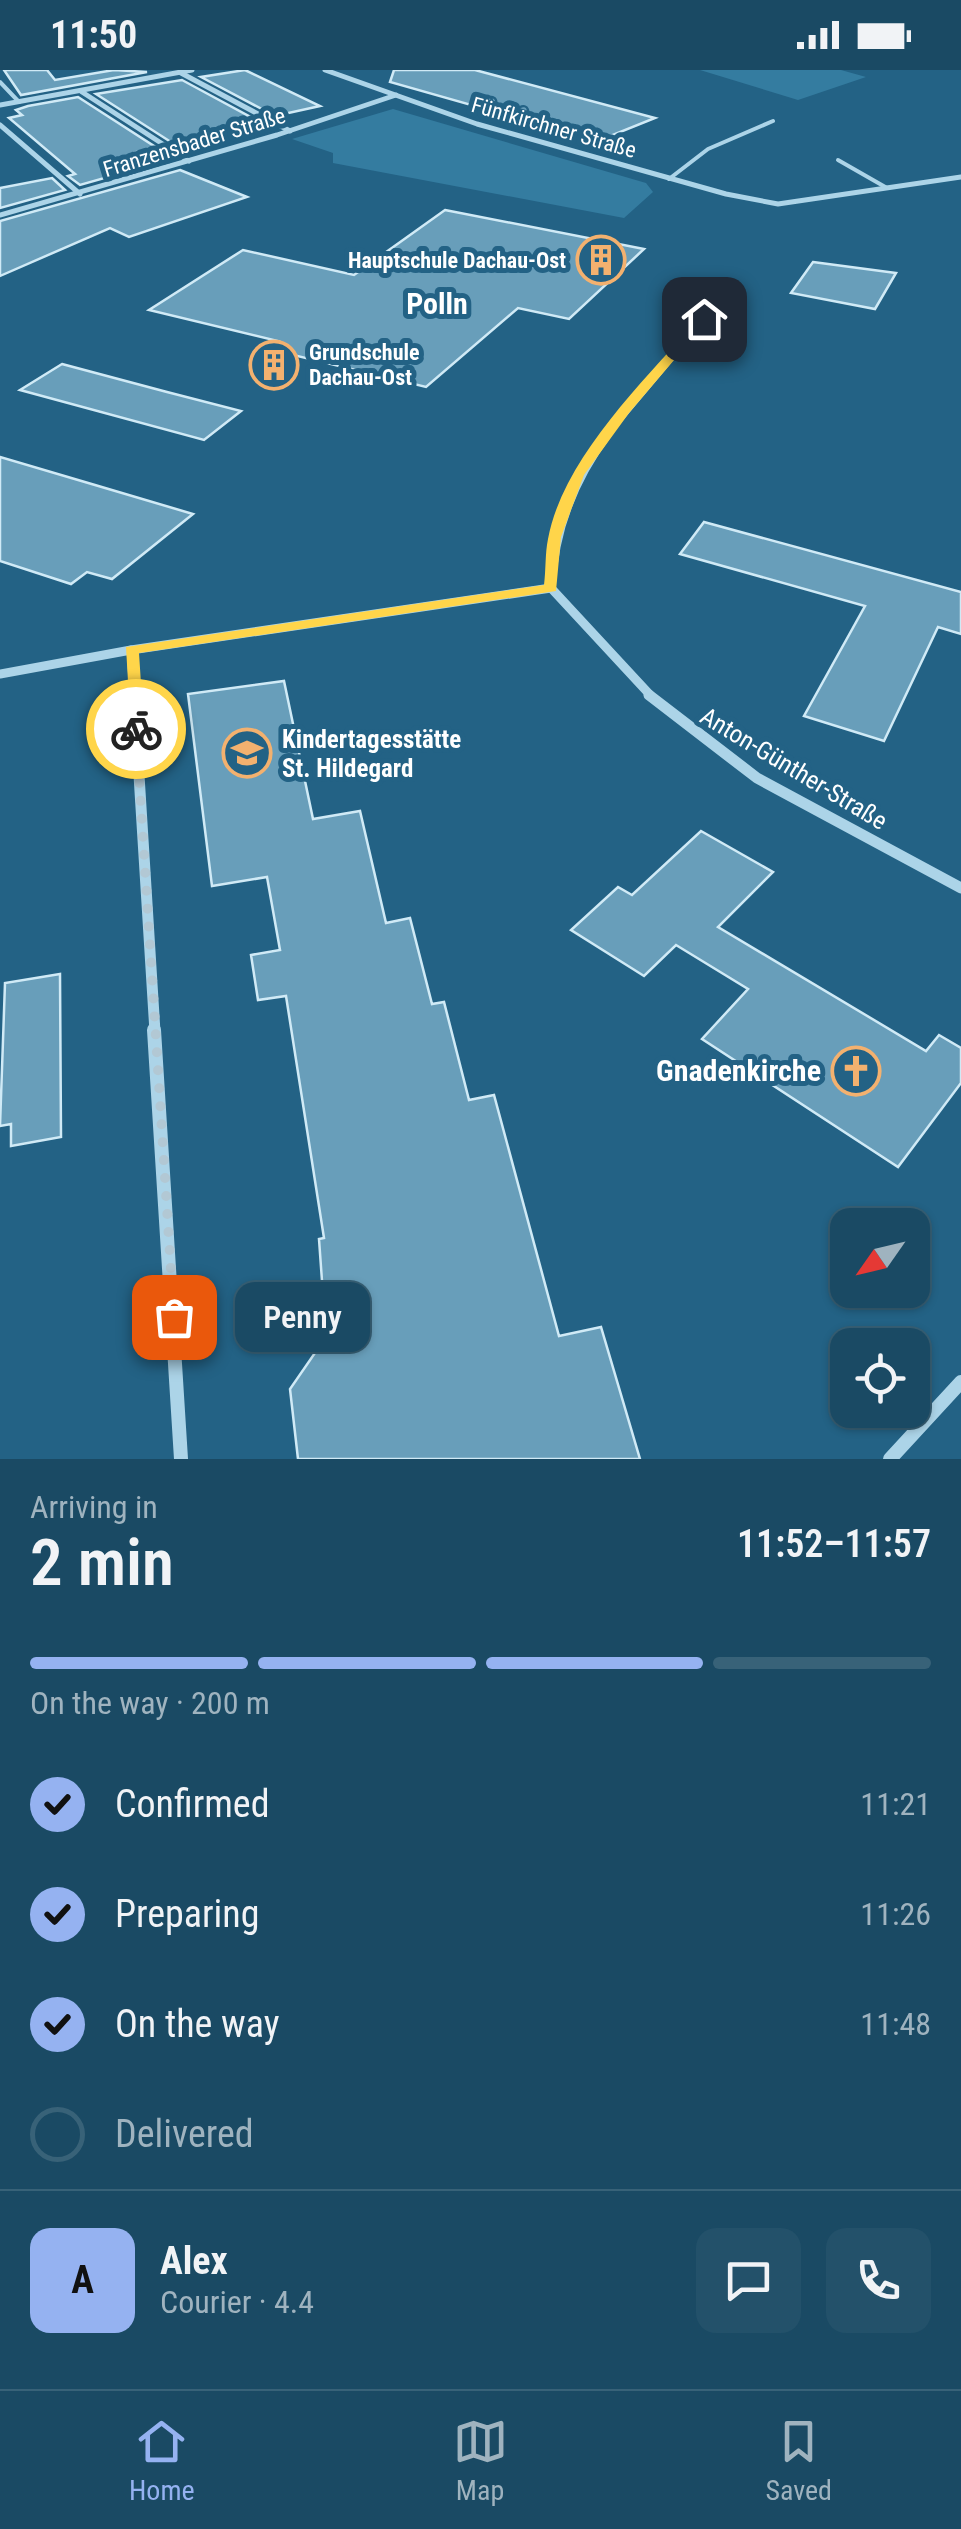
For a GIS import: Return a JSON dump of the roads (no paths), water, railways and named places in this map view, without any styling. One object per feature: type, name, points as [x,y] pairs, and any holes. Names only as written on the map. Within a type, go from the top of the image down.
[{"type":"street","points":[[0,105],[192,70]]},
{"type":"street","name":"Fünfkirchner Straße","points":[[325,70],[477,124],[670,179],[778,204],[886,188]]},
{"type":"street","points":[[180,73],[290,132]]},
{"type":"street","points":[[82,92],[189,161]]},
{"type":"street","name":"Franzensbader Straße","points":[[0,216],[290,132],[396,95]]},
{"type":"street","points":[[0,125],[80,194]]},
{"type":"street","points":[[886,188],[961,177]]},
{"type":"street","points":[[0,674],[131,650],[551,588],[554,537],[578,475],[625,411],[704,319]]},
{"type":"street","name":"Anton-Günther-Straße","points":[[551,588],[619,669],[698,737],[811,807],[961,888]]},
{"type":"street","points":[[131,650],[181,1459]]},
{"type":"street","points":[[890,1459],[961,1382]]},
{"type":"lane","points":[[157,70],[166,75]]},
{"type":"lane","points":[[0,82],[19,102]]},
{"type":"lane","points":[[670,179],[708,149],[773,121]]},
{"type":"lane","points":[[838,160],[886,188]]},
{"type":"place","name":"Hauptschule Dachau-Ost","points":[[601,260]]},
{"type":"place","name":"Grundschule Dachau-Ost","points":[[274,365]]},
{"type":"place","name":"Kindertagesstätte St. Hildegard","points":[[247,753]]},
{"type":"place","name":"Gnadenkirche","points":[[856,1071]]},
{"type":"place","name":"Penny","points":[[174,1317]]},
{"type":"district","name":"Polln","points":[[437,304]]}]
